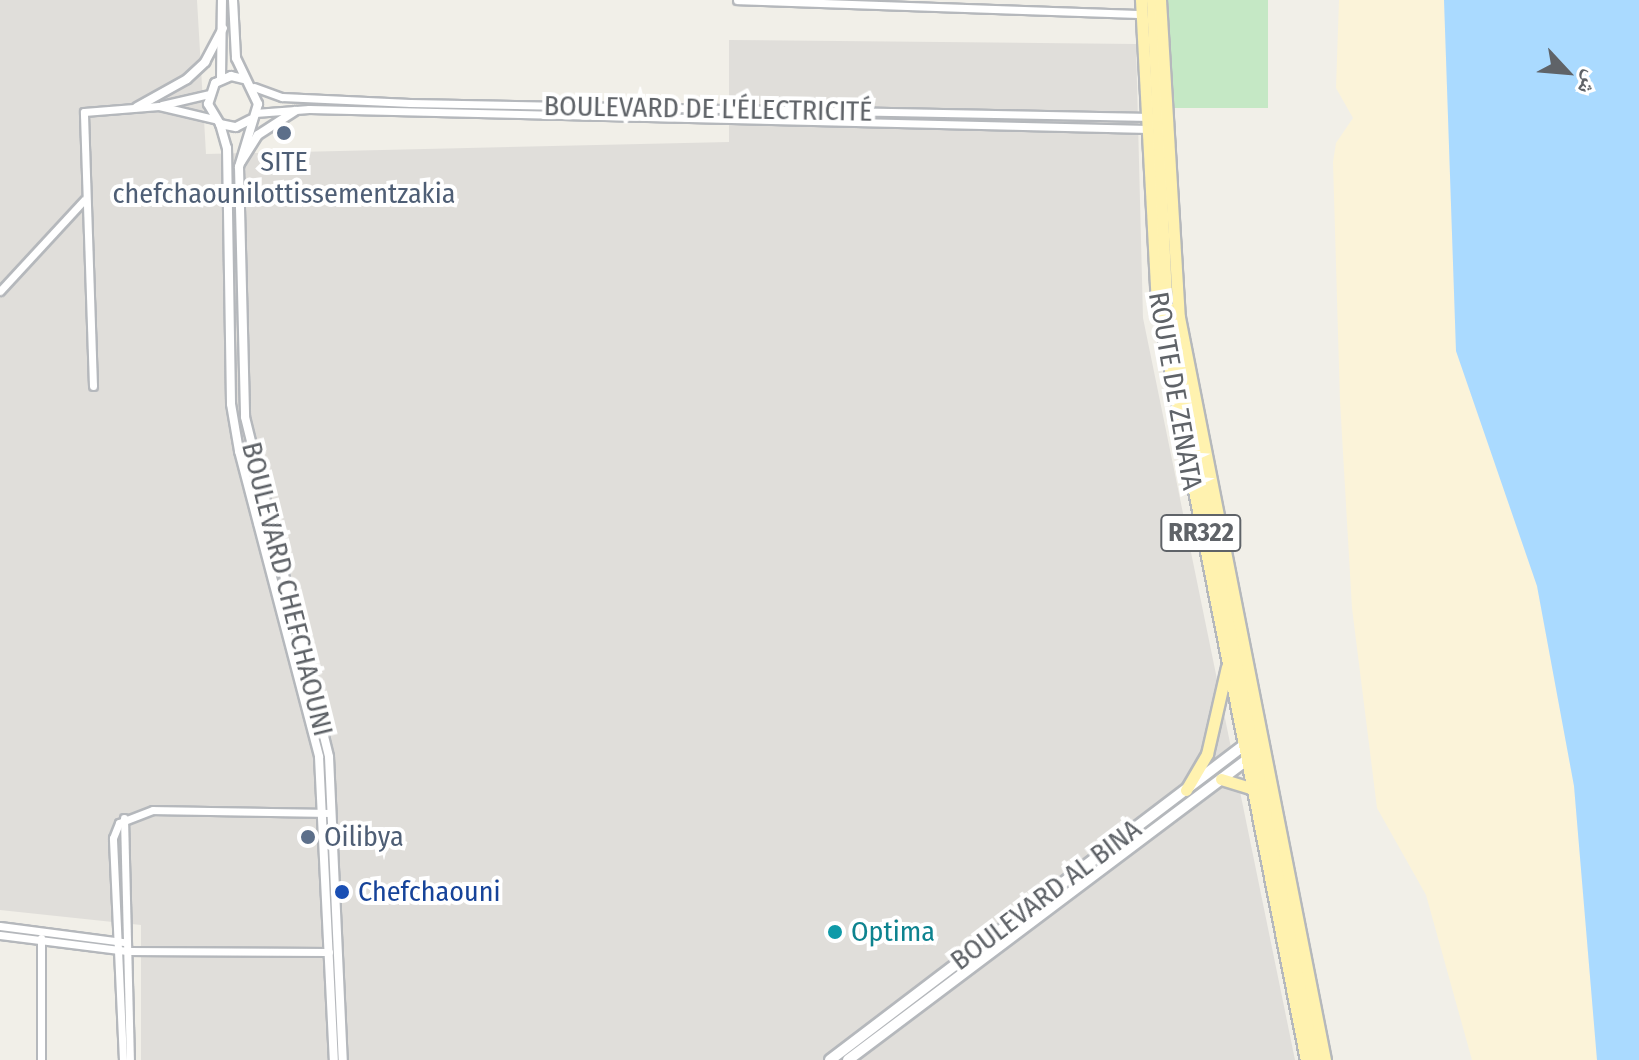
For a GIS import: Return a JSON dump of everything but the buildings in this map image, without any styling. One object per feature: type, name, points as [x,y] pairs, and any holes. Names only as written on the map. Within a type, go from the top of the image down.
[{"type":"main road","name":"ROUTE DE ZENATA","points":[[1146,0],[1142,14],[1179,317],[1310,1060]]},
{"type":"main road","name":"ROUTE DE ZENATA","points":[[1146,0],[1155,123]]},
{"type":"main road","name":"ROUTE DE ZENATA","points":[[1160,0],[1155,123],[1157,302],[1227,663],[1256,755],[1325,1060]]},
{"type":"main road","points":[[1186,790],[1207,754],[1227,663]]},
{"type":"main road","name":"BOULEVARD AL BINA","points":[[830,1060],[1252,739]]},
{"type":"main road","name":"ROUTE DE ZENATA","points":[[1256,755],[1254,789],[1310,1060]]},
{"type":"main road","name":"BOULEVARD AL BINA","points":[[848,1060],[1256,755]]},
{"type":"main road","points":[[1221,779],[1254,789]]},
{"type":"street","points":[[93,386],[84,200],[84,112],[159,106],[209,94],[221,79],[222,0]]},
{"type":"street","points":[[233,0],[234,45],[244,79],[254,87]]},
{"type":"street","points":[[737,0],[978,4],[1142,14]]},
{"type":"street","points":[[137,107],[187,79],[205,62],[223,28]]},
{"type":"street","points":[[221,79],[244,79]]},
{"type":"street","name":"BOULEVARD DE L'ÉLECTRICITÉ","points":[[254,87],[282,97],[410,103],[1155,123]]},
{"type":"street","name":"BOULEVARD CHEFCHAOUNI","points":[[254,87],[253,116],[239,167],[247,434],[324,726],[332,813],[343,1060]]},
{"type":"street","name":"BOULEVARD CHEFCHAOUNI","points":[[209,94],[227,148],[234,428],[318,749],[334,1060]]},
{"type":"street","points":[[159,106],[236,127],[253,116]]},
{"type":"street","points":[[239,167],[258,135],[295,111]]},
{"type":"street","name":"BOULEVARD DE L'ÉLECTRICITÉ","points":[[253,116],[295,111],[1155,123]]},
{"type":"street","points":[[0,291],[84,200]]},
{"type":"street","points":[[130,1060],[124,818],[153,810],[332,813]]},
{"type":"street","points":[[0,926],[41,936]]},
{"type":"street","points":[[0,935],[41,936],[126,947],[329,952]]},
{"type":"street","points":[[41,936],[41,1060]]},
{"type":"street","points":[[123,1060],[126,947]]},
{"type":"shaded area","points":[[0,0],[197,0],[206,154],[729,142],[729,40],[1136,44],[1143,318],[1295,1060],[141,1060],[141,925],[0,910]]},
{"type":"green space","points":[[1156,0],[1268,0],[1268,108],[1156,108]]},
{"type":"sand","points":[[1339,0],[1444,0],[1456,351],[1537,586],[1574,786],[1597,1060],[1472,1060],[1426,895],[1377,808],[1352,608],[1340,401],[1333,162],[1336,143],[1353,118],[1336,88]]},
{"type":"water","points":[[1444,0],[1639,0],[1639,1060],[1597,1060],[1574,786],[1537,586],[1456,351]]},
{"type":"place","name":"SITE chefchaounilottissementzakia","points":[[284,133]]},
{"type":"place","name":"Oilibya","points":[[308,837]]},
{"type":"place","name":"Chefchaouni","points":[[342,892]]},
{"type":"place","name":"Optima","points":[[835,932]]}]
